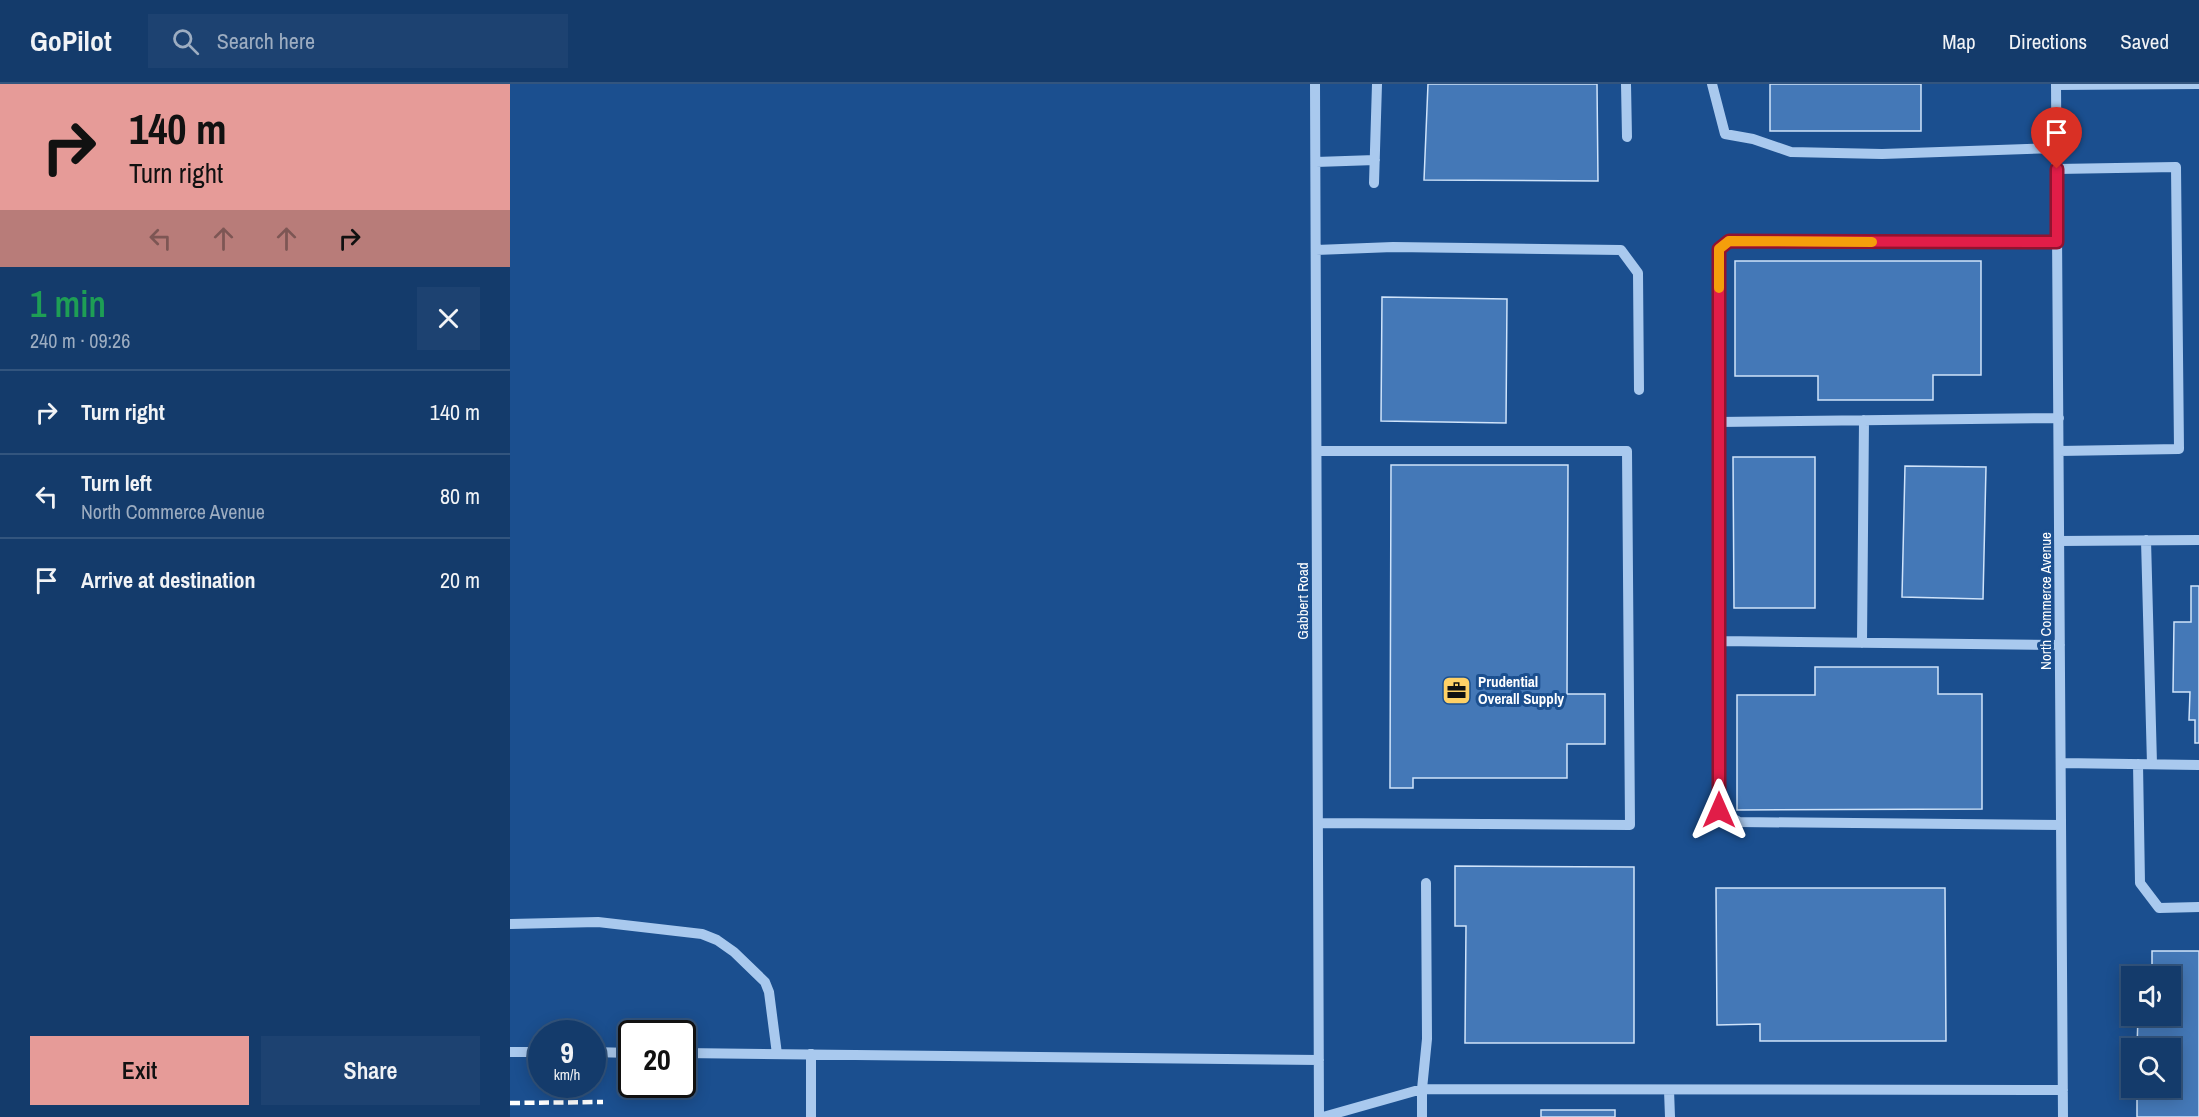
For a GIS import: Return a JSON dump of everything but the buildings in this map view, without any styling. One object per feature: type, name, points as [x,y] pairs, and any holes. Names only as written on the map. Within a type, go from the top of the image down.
[{"type":"street","name":"Gabbert Road","points":[[1315,84],[1318,1117]]},
{"type":"street","points":[[1374,183],[1377,84]]},
{"type":"street","points":[[1626,84],[1627,137]]},
{"type":"street","points":[[1712,84],[1725,134],[1752,139],[1791,152],[1881,154],[2057,148]]},
{"type":"street","points":[[2056,84],[2198,84]]},
{"type":"street","name":"North Commerce Avenue","points":[[2056,84],[2063,1117]]},
{"type":"street","points":[[1316,162],[1375,160]]},
{"type":"street","points":[[2057,169],[2176,167],[2179,437],[2179,449],[2059,451]]},
{"type":"street","points":[[2057,242],[1729,241],[1719,249],[1719,810],[1739,822],[2061,825]]},
{"type":"street","points":[[1316,250],[1393,247],[1621,250],[1638,273],[1639,390]]},
{"type":"street","points":[[1719,422],[2059,418]]},
{"type":"street","points":[[1862,643],[1864,420]]},
{"type":"street","points":[[1317,451],[1627,451],[1631,742],[1630,825],[1318,823]]},
{"type":"street","points":[[2146,540],[2152,764]]},
{"type":"street","points":[[2059,541],[2199,540]]},
{"type":"street","points":[[1720,641],[2060,645]]},
{"type":"street","points":[[2061,764],[2199,765]]},
{"type":"street","points":[[2138,764],[2140,883],[2159,908],[2199,908]]},
{"type":"street","points":[[1422,1117],[1427,1039],[1426,883]]},
{"type":"street","points":[[510,924],[598,922],[702,934],[717,940],[734,952],[765,982],[769,992],[777,1054]]},
{"type":"street","points":[[510,1052],[528,1052]]},
{"type":"street","points":[[696,1053],[1318,1060]]},
{"type":"street","points":[[811,1054],[811,1117]]},
{"type":"street","points":[[1323,1117],[1422,1089],[2063,1090]]},
{"type":"street","points":[[1669,1090],[1670,1117]]},
{"type":"railway","points":[[510,1103],[603,1102]]},
{"type":"slow traffic","points":[[1719,288],[1719,249],[1729,241],[1872,242]]},
{"type":"place","name":"Prudential Overall Supply","points":[[1457,690]]},
{"type":"route","points":[[1719,810],[1719,249],[1729,241],[2057,242],[2057,169]]}]
